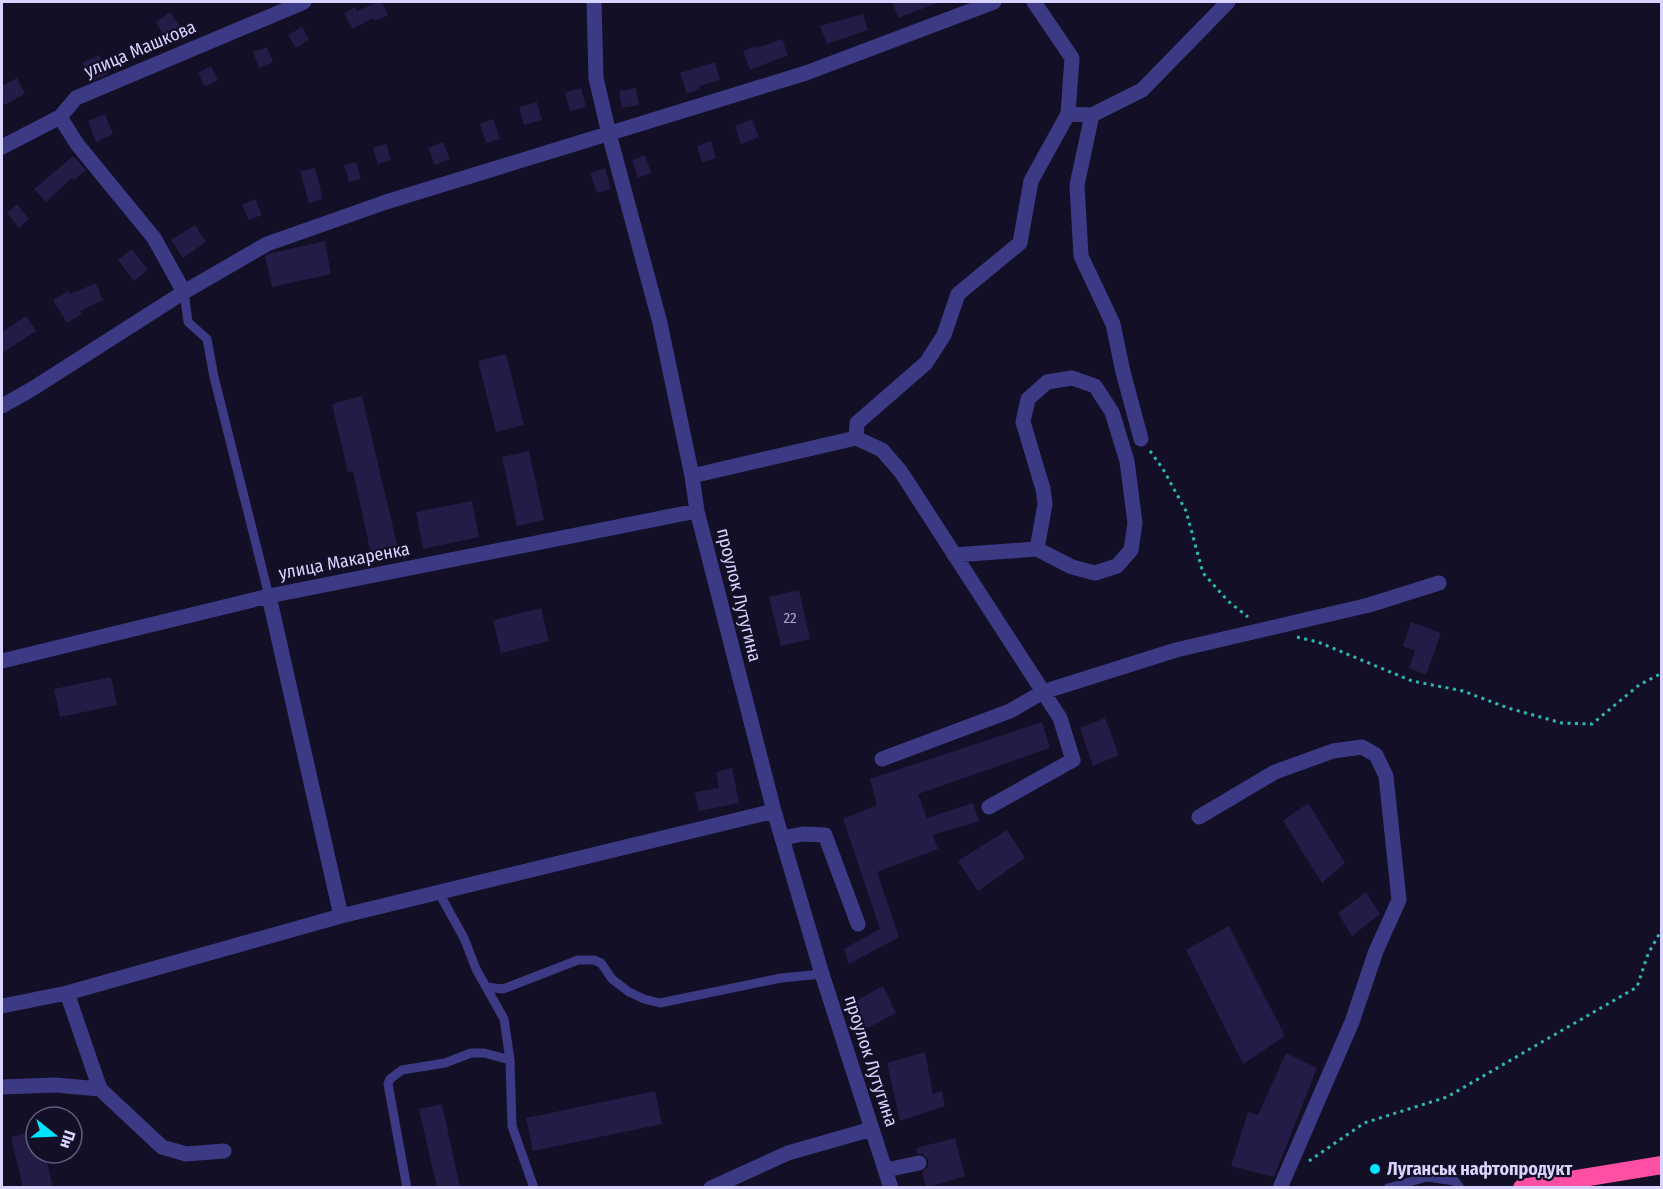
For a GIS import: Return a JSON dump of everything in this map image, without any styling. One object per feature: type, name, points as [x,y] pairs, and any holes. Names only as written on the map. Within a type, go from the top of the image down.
[{"type":"highway","points":[[1522,1188],[1662,1165]]},
{"type":"street","name":"улица Машкова","points":[[2,147],[60,117],[76,98],[304,2]]},
{"type":"street","name":"проулок Лутугина","points":[[594,2],[596,78],[660,324],[697,510],[774,811],[822,974],[891,1188]]},
{"type":"street","points":[[2,406],[184,292],[267,244],[386,201],[806,73],[994,2]]},
{"type":"street","points":[[856,438],[857,423],[926,363],[944,335],[958,294],[1020,243],[1030,181],[1068,114],[1072,58],[1034,2]]},
{"type":"street","points":[[1068,114],[1092,115],[1142,90],[1228,2]]},
{"type":"street","points":[[1092,115],[1077,185],[1081,256],[1113,324],[1141,439]]},
{"type":"street","points":[[60,117],[77,144],[154,238],[184,292]]},
{"type":"street","points":[[954,555],[1037,549],[1072,567],[1095,573],[1117,566],[1131,550],[1136,523],[1127,461],[1112,412],[1095,386],[1072,378],[1047,382],[1028,399],[1023,422],[1043,489],[1045,504],[1037,549]]},
{"type":"street","points":[[692,476],[856,438],[882,450],[901,472],[1060,718],[1073,760],[988,807]]},
{"type":"street","name":"улица Макаренка","points":[[2,661],[268,596],[697,510]]},
{"type":"street","points":[[882,759],[1011,711],[1043,692],[1176,650],[1369,604],[1439,583]]},
{"type":"street","points":[[268,596],[341,916]]},
{"type":"street","points":[[1199,817],[1275,772],[1333,751],[1362,747],[1376,754],[1386,776],[1399,900],[1376,951],[1352,1022],[1282,1183]]},
{"type":"street","points":[[2,1006],[67,993],[341,916],[774,811]]},
{"type":"street","points":[[783,838],[803,834],[825,835],[858,924]]},
{"type":"street","points":[[67,993],[100,1089],[162,1147],[186,1154],[224,1151]]},
{"type":"street","points":[[2,1087],[56,1085],[100,1089]]},
{"type":"street","points":[[711,1188],[788,1153],[873,1129]]},
{"type":"street","points":[[886,1170],[920,1163]]},
{"type":"lane","points":[[184,292],[188,322],[207,339],[268,596]]},
{"type":"lane","points":[[439,893],[464,938],[476,969],[504,1019],[510,1060],[512,1126],[534,1188]]},
{"type":"lane","points":[[486,987],[503,989],[578,960],[594,960],[601,963],[612,979],[629,993],[660,1003],[781,978],[822,974]]},
{"type":"lane","points":[[407,1188],[388,1084],[390,1079],[402,1071],[444,1063],[471,1053],[484,1053],[510,1060]]},
{"type":"lane","points":[[1388,1188],[1428,1177],[1455,1181],[1460,1188]]},
{"type":"path","points":[[1141,439],[1162,468],[1186,511],[1203,573],[1228,601],[1263,629]]},
{"type":"path","points":[[1296,637],[1317,642],[1412,681],[1463,691],[1508,708],[1563,723],[1592,724],[1639,685],[1662,673]]},
{"type":"path","points":[[1282,1183],[1364,1123],[1447,1097],[1637,987],[1648,954],[1662,929]]},
{"type":"building","points":[[382,2],[388,15],[374,21],[373,18],[352,29],[344,13],[355,7],[357,11]]},
{"type":"building","points":[[892,2],[936,2],[937,3],[898,18]]},
{"type":"building","points":[[170,12],[185,34],[168,45],[156,22]]},
{"type":"building","points":[[863,14],[868,30],[827,44],[820,26]]},
{"type":"building","points":[[302,27],[309,40],[296,48],[288,35]]},
{"type":"building","points":[[782,39],[788,55],[750,70],[743,51]]},
{"type":"building","points":[[267,47],[273,62],[259,68],[253,52]]},
{"type":"building","points":[[99,55],[108,74],[91,81],[82,63]]},
{"type":"building","points":[[715,62],[720,80],[699,86],[700,89],[687,94],[680,73]]},
{"type":"building","points":[[211,66],[218,80],[205,87],[198,73]]},
{"type":"building","points":[[17,78],[25,94],[2,106],[2,86]]},
{"type":"building","points":[[581,88],[586,107],[570,111],[565,92]]},
{"type":"building","points":[[636,88],[639,105],[622,108],[619,91]]},
{"type":"building","points":[[537,102],[542,120],[524,125],[519,107]]},
{"type":"building","points":[[105,114],[113,134],[96,142],[88,121]]},
{"type":"building","points":[[493,119],[500,139],[486,143],[480,124]]},
{"type":"building","points":[[752,119],[759,137],[741,144],[735,126]]},
{"type":"building","points":[[711,141],[716,158],[702,163],[697,146]]},
{"type":"building","points":[[443,142],[450,159],[435,165],[428,148]]},
{"type":"building","points":[[386,144],[391,160],[378,164],[373,148]]},
{"type":"building","points":[[645,155],[651,173],[638,178],[632,160]]},
{"type":"building","points":[[73,156],[86,170],[74,180],[72,178],[46,202],[34,189]]},
{"type":"building","points":[[356,162],[361,179],[349,182],[344,165]]},
{"type":"building","points":[[315,168],[323,199],[309,203],[300,171]]},
{"type":"building","points":[[605,168],[611,189],[597,193],[590,173]]},
{"type":"building","points":[[255,199],[262,215],[249,220],[242,205]]},
{"type":"building","points":[[17,204],[29,219],[19,228],[7,213]]},
{"type":"building","points":[[195,225],[206,242],[183,258],[171,240]]},
{"type":"building","points":[[325,241],[331,274],[272,287],[265,256]]},
{"type":"building","points":[[132,249],[148,270],[134,281],[118,260]]},
{"type":"building","points":[[96,283],[103,300],[80,311],[82,314],[67,323],[53,300],[68,291],[70,294]]},
{"type":"building","points":[[26,316],[36,331],[2,353],[2,332]]},
{"type":"building","points":[[506,354],[524,425],[496,432],[478,361]]},
{"type":"building","points":[[362,396],[399,553],[372,559],[353,471],[348,472],[332,404]]},
{"type":"building","points":[[529,451],[544,520],[517,526],[502,457]]},
{"type":"building","points":[[472,501],[479,537],[423,549],[416,512]]},
{"type":"building","points":[[799,590],[810,639],[781,646],[769,597]]},
{"type":"building","points":[[541,608],[549,641],[501,653],[493,620]]},
{"type":"building","points":[[1411,622],[1441,633],[1426,675],[1409,668],[1415,651],[1403,646]]},
{"type":"building","points":[[111,677],[117,705],[60,717],[54,689]]},
{"type":"building","points":[[1105,718],[1119,755],[1093,766],[1080,728]]},
{"type":"building","points":[[1042,722],[1050,748],[918,794],[927,818],[973,803],[979,821],[933,835],[938,849],[877,872],[899,937],[849,964],[844,949],[880,929],[843,819],[877,805],[870,779]]},
{"type":"building","points":[[732,768],[739,803],[699,811],[695,792],[719,788],[716,772]]},
{"type":"building","points":[[1308,803],[1345,863],[1322,883],[1283,821]]},
{"type":"building","points":[[1007,830],[1025,858],[978,891],[958,861]]},
{"type":"building","points":[[1366,892],[1380,914],[1352,936],[1338,913]]},
{"type":"building","points":[[1229,926],[1285,1036],[1243,1064],[1186,950]]},
{"type":"building","points":[[883,986],[896,1013],[864,1030],[852,1003]]},
{"type":"building","points":[[925,1052],[933,1094],[942,1091],[945,1106],[900,1121],[887,1063]]},
{"type":"building","points":[[1286,1053],[1317,1068],[1274,1177],[1231,1166],[1248,1112],[1258,1115]]},
{"type":"building","points":[[655,1091],[662,1124],[533,1151],[526,1118]]},
{"type":"building","points":[[442,1104],[460,1188],[437,1188],[419,1109]]},
{"type":"building","points":[[24,1134],[24,1165],[48,1165],[53,1188],[23,1188],[11,1137]]},
{"type":"building","points":[[955,1138],[965,1176],[926,1188],[922,1172],[928,1167],[928,1160],[923,1154],[917,1153],[916,1148]]},
{"type":"place","name":"Луганськ нафтопродукт","points":[[1375,1169]]}]
